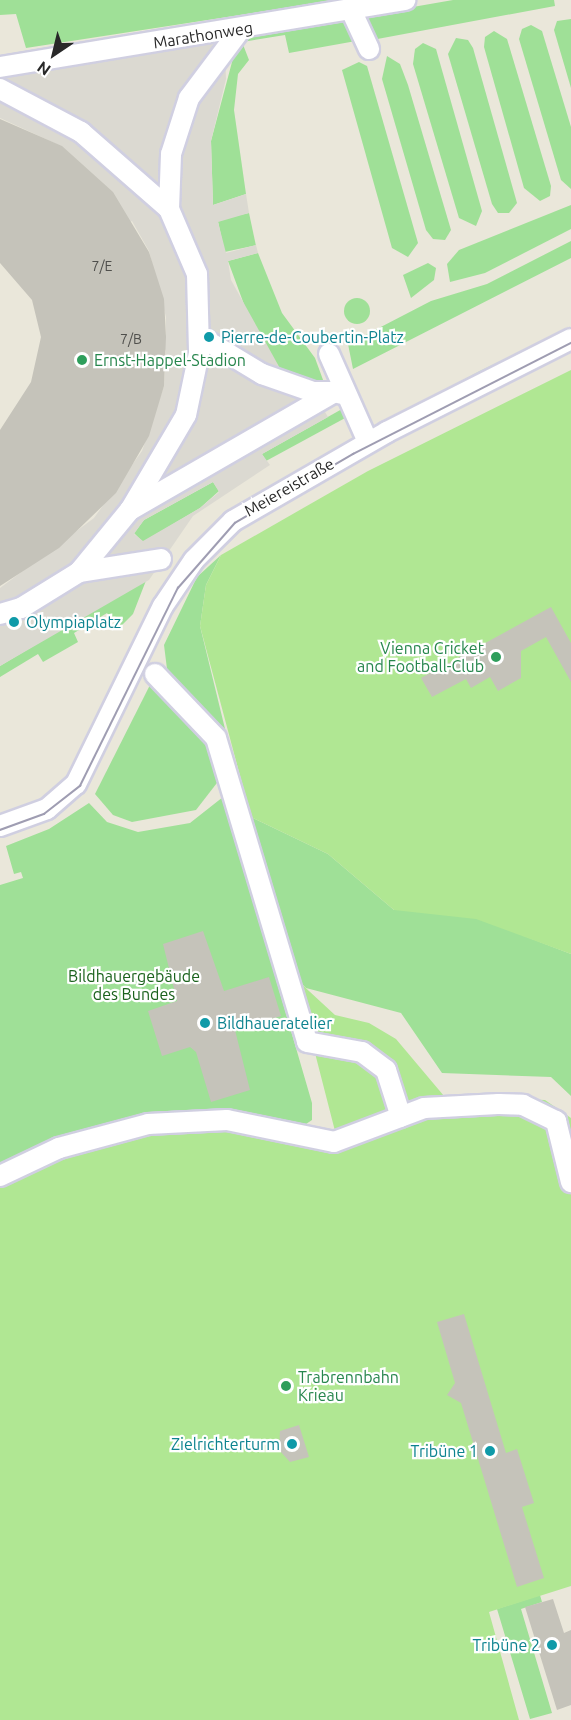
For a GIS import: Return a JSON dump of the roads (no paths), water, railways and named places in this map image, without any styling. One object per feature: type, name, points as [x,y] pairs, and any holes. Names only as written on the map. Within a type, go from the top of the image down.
[{"type":"street","name":"Marathonweg","points":[[0,67],[240,30],[406,0]]},
{"type":"street","points":[[351,10],[369,49]]},
{"type":"street","points":[[0,626],[21,608],[79,572],[130,510],[186,415],[199,336],[197,274],[169,209],[171,154],[189,98],[240,30]]},
{"type":"street","points":[[0,88],[81,132],[169,209]]},
{"type":"street","points":[[199,336],[262,374],[313,392],[340,394]]},
{"type":"street","name":"Meiereistraße","points":[[0,826],[47,809],[76,784],[163,606],[213,538],[258,503],[368,442],[571,339]]},
{"type":"street","points":[[329,354],[340,394],[368,442]]},
{"type":"street","points":[[130,510],[340,394]]},
{"type":"street","points":[[79,572],[161,559]]},
{"type":"street","points":[[0,614],[21,608]]},
{"type":"street","points":[[155,674],[216,738],[229,759],[307,1042],[362,1052],[386,1070],[401,1117]]},
{"type":"street","points":[[0,1176],[59,1148],[148,1124],[227,1120],[334,1142],[424,1108],[499,1104],[544,1112],[556,1121],[571,1182]]},
{"type":"tram line","points":[[0,830],[44,814],[80,786],[178,588],[235,523],[353,454],[571,343]]},
{"type":"place","name":"Pierre-de-Coubertin-Platz","points":[[209,337]]},
{"type":"place","name":"Ernst-Happel-Stadion","points":[[82,360]]},
{"type":"place","name":"Olympiaplatz","points":[[14,622]]},
{"type":"place","name":"Vienna Cricket and Football-Club","points":[[496,657]]},
{"type":"place","name":"Bildhaueratelier","points":[[205,1023]]},
{"type":"place","name":"Trabrennbahn Krieau","points":[[286,1386]]},
{"type":"place","name":"Zielrichterturm","points":[[292,1444]]},
{"type":"place","name":"Tribüne 1","points":[[490,1451]]},
{"type":"place","name":"Tribüne 2","points":[[552,1645]]},
{"type":"park label","name":"Bildhauergebäude des Bundes","points":[[134,985]]}]
